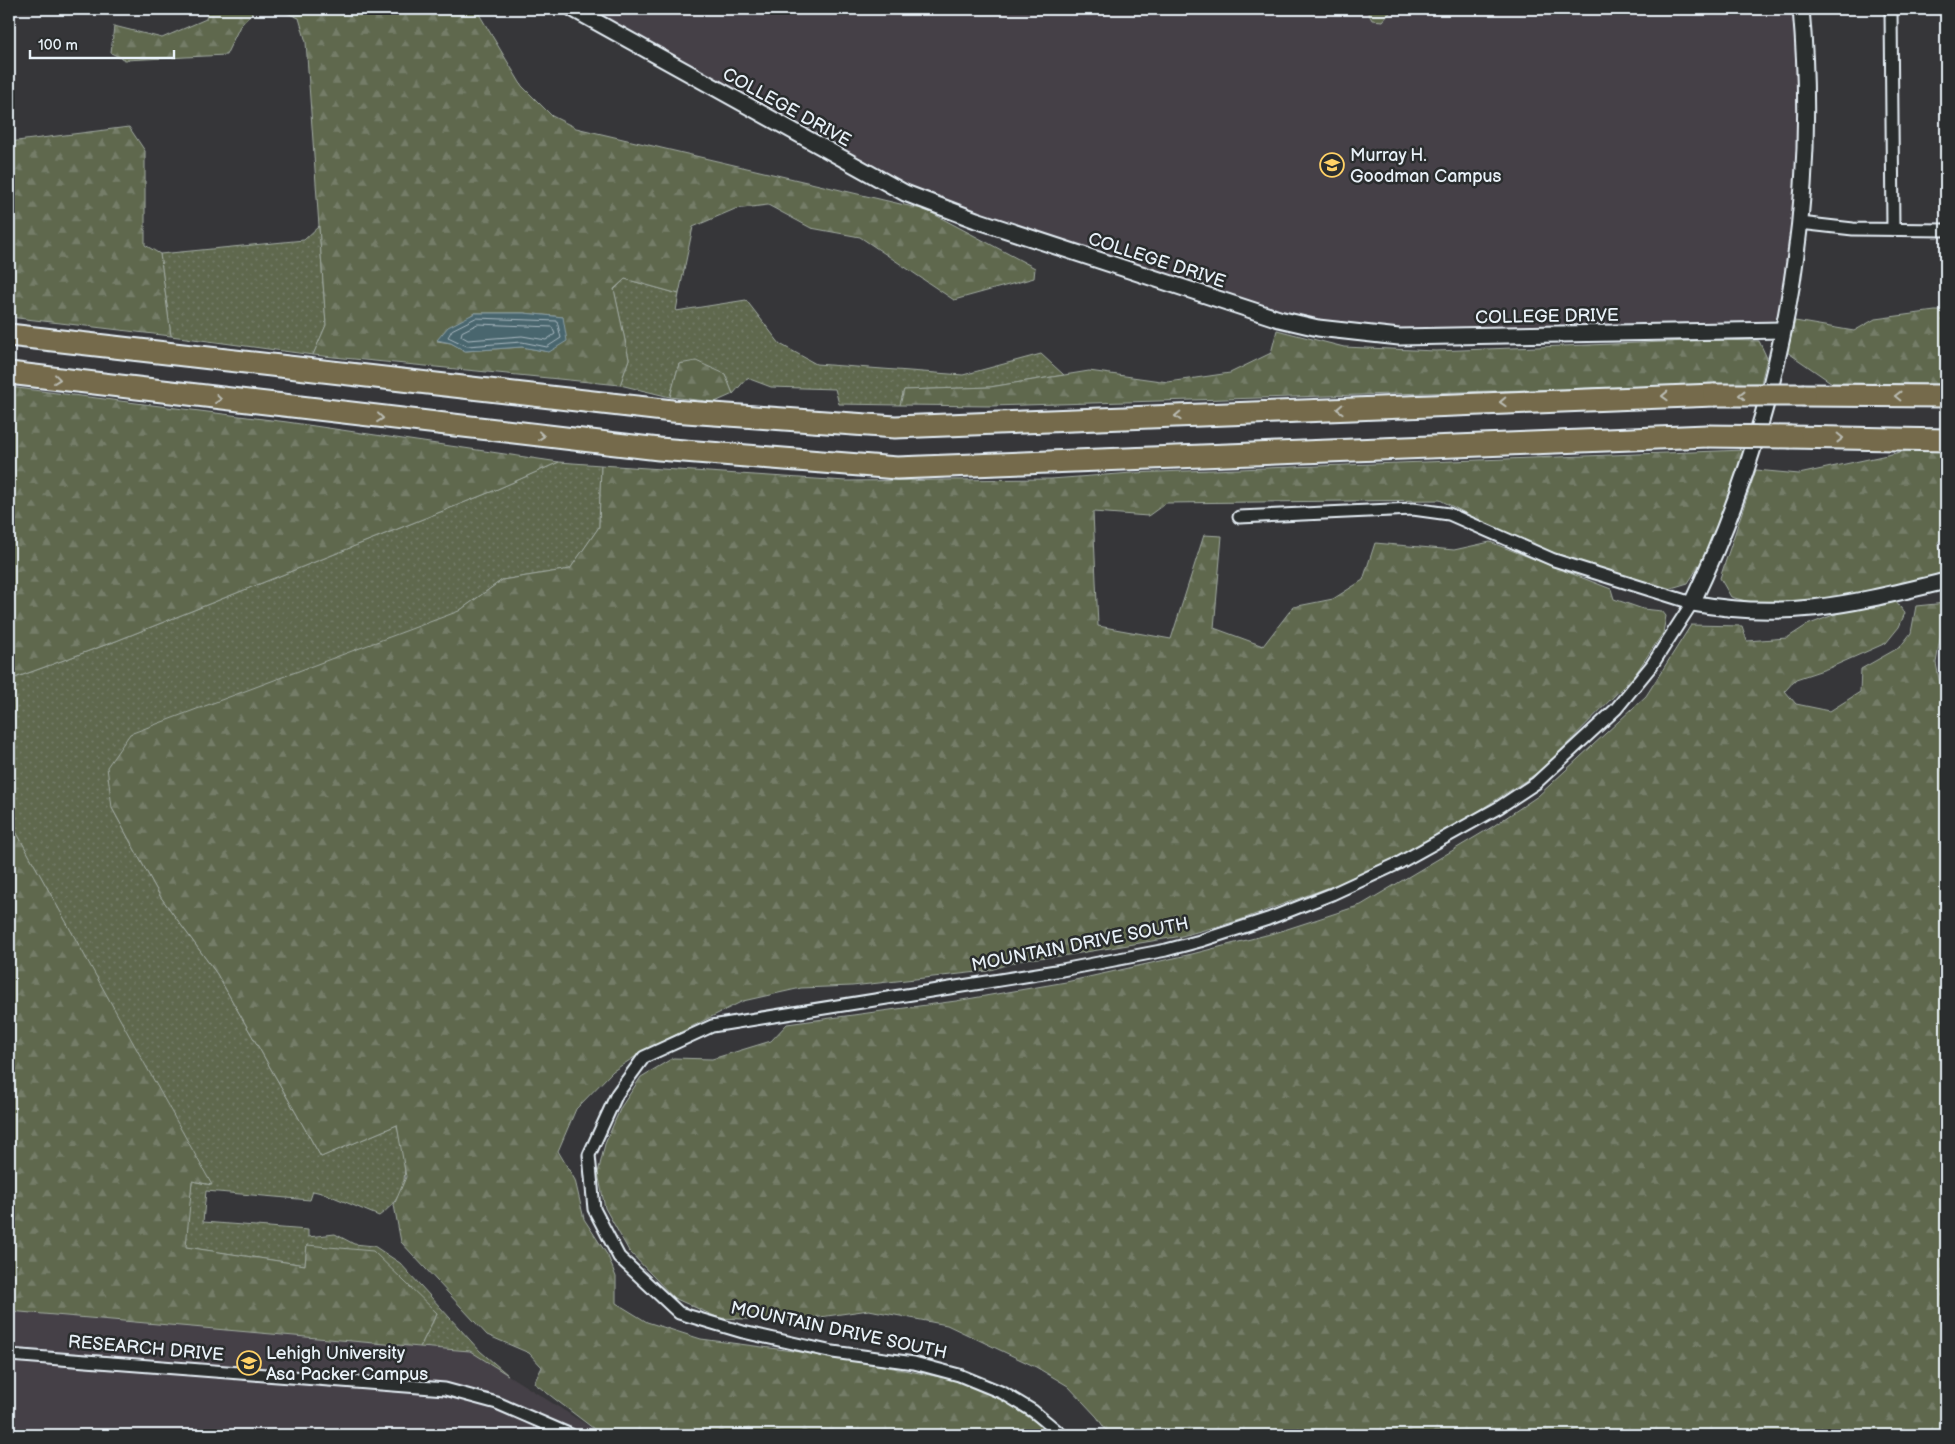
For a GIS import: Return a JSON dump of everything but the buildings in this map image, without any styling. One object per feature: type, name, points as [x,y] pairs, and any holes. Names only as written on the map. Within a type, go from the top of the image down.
[{"type":"highway","points":[[9,335],[672,411],[896,427],[1714,395],[1946,396]]},
{"type":"highway","points":[[9,373],[659,449],[897,468],[1707,436],[1946,440]]},
{"type":"street","name":"COLLEGE DRIVE","points":[[573,9],[905,193],[976,220],[1279,319],[1328,329],[1399,337],[1783,330]]},
{"type":"street","name":"MOUNTAIN DRIVE SOUTH","points":[[1062,1435],[1052,1425],[1003,1393],[959,1375],[914,1363],[833,1352],[743,1332],[679,1313],[619,1257],[594,1209],[588,1156],[617,1094],[644,1057],[712,1026],[1062,970],[1174,948],[1268,919],[1332,894],[1399,863],[1498,808],[1536,783],[1616,709],[1652,664],[1692,603],[1721,540],[1749,464],[1767,402],[1783,330],[1800,223],[1806,80],[1801,9]]},
{"type":"street","points":[[1891,9],[1893,229]]},
{"type":"street","points":[[1800,223],[1853,229],[1946,230]]},
{"type":"street","points":[[1239,516],[1413,509],[1434,510],[1449,514],[1554,560],[1692,603],[1740,610],[1807,610],[1858,602],[1946,581]]},
{"type":"street","name":"RESEARCH DRIVE","points":[[9,1355],[445,1389],[497,1403],[571,1435]]},
{"type":"shaded area","name":"Murray H. Goodman Campus","points":[[589,9],[1794,9],[1798,50],[1799,103],[1796,192],[1787,278],[1780,315],[1771,322],[1450,329],[1342,325],[1307,319],[987,216],[910,187],[884,175]]},
{"type":"shaded area","name":"Lehigh University Asa Packer Campus","points":[[9,1311],[470,1351],[598,1432],[633,1435],[9,1435]]},
{"type":"green space","points":[[208,9],[277,9],[255,10],[240,26],[226,55],[125,60],[111,53],[114,26],[162,38],[206,19]]},
{"type":"green space","points":[[277,9],[476,9],[522,86],[552,116],[576,128],[926,210],[1035,268],[1034,278],[954,300],[860,237],[811,228],[768,205],[735,209],[693,227],[679,294],[625,279],[614,289],[629,359],[620,385],[313,355],[326,325],[306,42],[299,18]],"holes":[[[474,313],[524,313],[563,317],[549,352],[522,347],[466,351],[451,343],[437,341]]]},
{"type":"green space","points":[[1366,9],[1393,9],[1383,21],[1372,20]]},
{"type":"green space","points":[[129,127],[145,151],[145,245],[160,254],[171,336],[9,317],[9,142]]},
{"type":"green space","points":[[319,226],[326,325],[313,355],[171,336],[160,254],[304,240]]},
{"type":"green space","points":[[625,279],[679,294],[676,311],[746,300],[780,344],[816,364],[963,375],[1041,354],[1064,375],[990,387],[904,390],[900,405],[839,404],[835,389],[771,387],[747,378],[733,394],[725,374],[679,364],[670,397],[620,385],[629,359],[614,290]]},
{"type":"green space","points":[[1946,311],[1946,384],[1832,383],[1787,352],[1795,321],[1854,331],[1875,319]]},
{"type":"green space","points":[[1277,330],[1344,347],[1436,351],[1715,340],[1759,341],[1767,358],[1761,383],[991,406],[900,405],[904,390],[990,387],[1089,371],[1168,382],[1230,373],[1271,353]]},
{"type":"green space","points":[[696,361],[725,374],[733,394],[715,402],[670,397],[679,364]]},
{"type":"green space","points":[[9,387],[287,422],[559,462],[493,491],[116,641],[9,680]]},
{"type":"green space","points":[[1745,450],[1721,518],[1698,567],[1688,583],[1668,589],[1612,573],[1518,540],[1440,500],[1166,503],[1148,516],[1093,512],[1098,626],[1171,639],[1204,535],[1222,536],[1214,628],[1263,646],[1293,607],[1333,599],[1363,580],[1375,543],[1454,550],[1490,542],[1611,589],[1614,599],[1643,609],[1662,611],[1666,616],[1663,633],[1634,676],[1540,771],[1474,814],[1388,862],[1338,884],[1237,921],[1182,936],[1062,956],[1024,959],[987,971],[852,986],[801,988],[743,1001],[647,1049],[613,1071],[576,1109],[558,1151],[575,1180],[584,1219],[608,1256],[616,1277],[616,1303],[647,1322],[701,1339],[831,1356],[961,1381],[1003,1399],[1038,1424],[1047,1435],[633,1435],[598,1432],[534,1383],[542,1367],[529,1353],[487,1335],[401,1242],[394,1205],[406,1177],[397,1125],[321,1157],[217,974],[160,896],[112,808],[107,767],[130,734],[459,611],[502,580],[570,569],[599,527],[601,465],[846,481],[1051,479],[1132,473]]},
{"type":"green space","points":[[1910,450],[1946,451],[1946,533],[1938,542],[1946,573],[1843,599],[1757,604],[1731,597],[1720,578],[1756,470],[1799,474]]},
{"type":"green space","points":[[559,462],[601,465],[599,527],[570,569],[502,580],[459,611],[112,808],[160,896],[217,974],[321,1157],[397,1125],[404,1164],[403,1186],[391,1206],[379,1216],[326,1194],[313,1191],[310,1200],[206,1191],[203,1222],[308,1230],[308,1237],[335,1234],[354,1244],[374,1246],[400,1263],[480,1351],[508,1375],[470,1351],[420,1347],[437,1313],[307,1245],[305,1265],[185,1247],[192,1181],[211,1185],[9,819],[9,680],[116,641],[493,491]]},
{"type":"green space","points":[[1895,601],[1905,613],[1899,627],[1886,643],[1829,668],[1796,679],[1785,691],[1796,704],[1830,711],[1860,692],[1861,669],[1900,647],[1911,633],[1916,606],[1946,603],[1936,663],[1942,694],[1946,695],[1946,1435],[1109,1435],[1097,1417],[1068,1386],[1036,1367],[947,1325],[869,1310],[792,1321],[719,1318],[674,1298],[629,1251],[605,1208],[598,1173],[605,1144],[621,1107],[641,1077],[673,1058],[712,1059],[771,1041],[787,1024],[956,1001],[1066,982],[1192,954],[1278,932],[1361,905],[1492,827],[1538,796],[1646,696],[1691,625],[1742,626],[1747,641],[1787,638],[1807,625],[1844,611]]},
{"type":"green space","points":[[9,819],[212,1185],[192,1181],[186,1247],[305,1265],[307,1245],[373,1251],[437,1313],[420,1347],[9,1311]]},
{"type":"water","points":[[475,313],[524,313],[563,317],[567,341],[549,352],[522,347],[465,351],[451,343],[437,340],[448,327]]},
{"type":"place","name":"Murray H. Goodman Campus","points":[[1332,165]]},
{"type":"place","name":"Lehigh University Asa Packer Campus","points":[[249,1363]]}]
